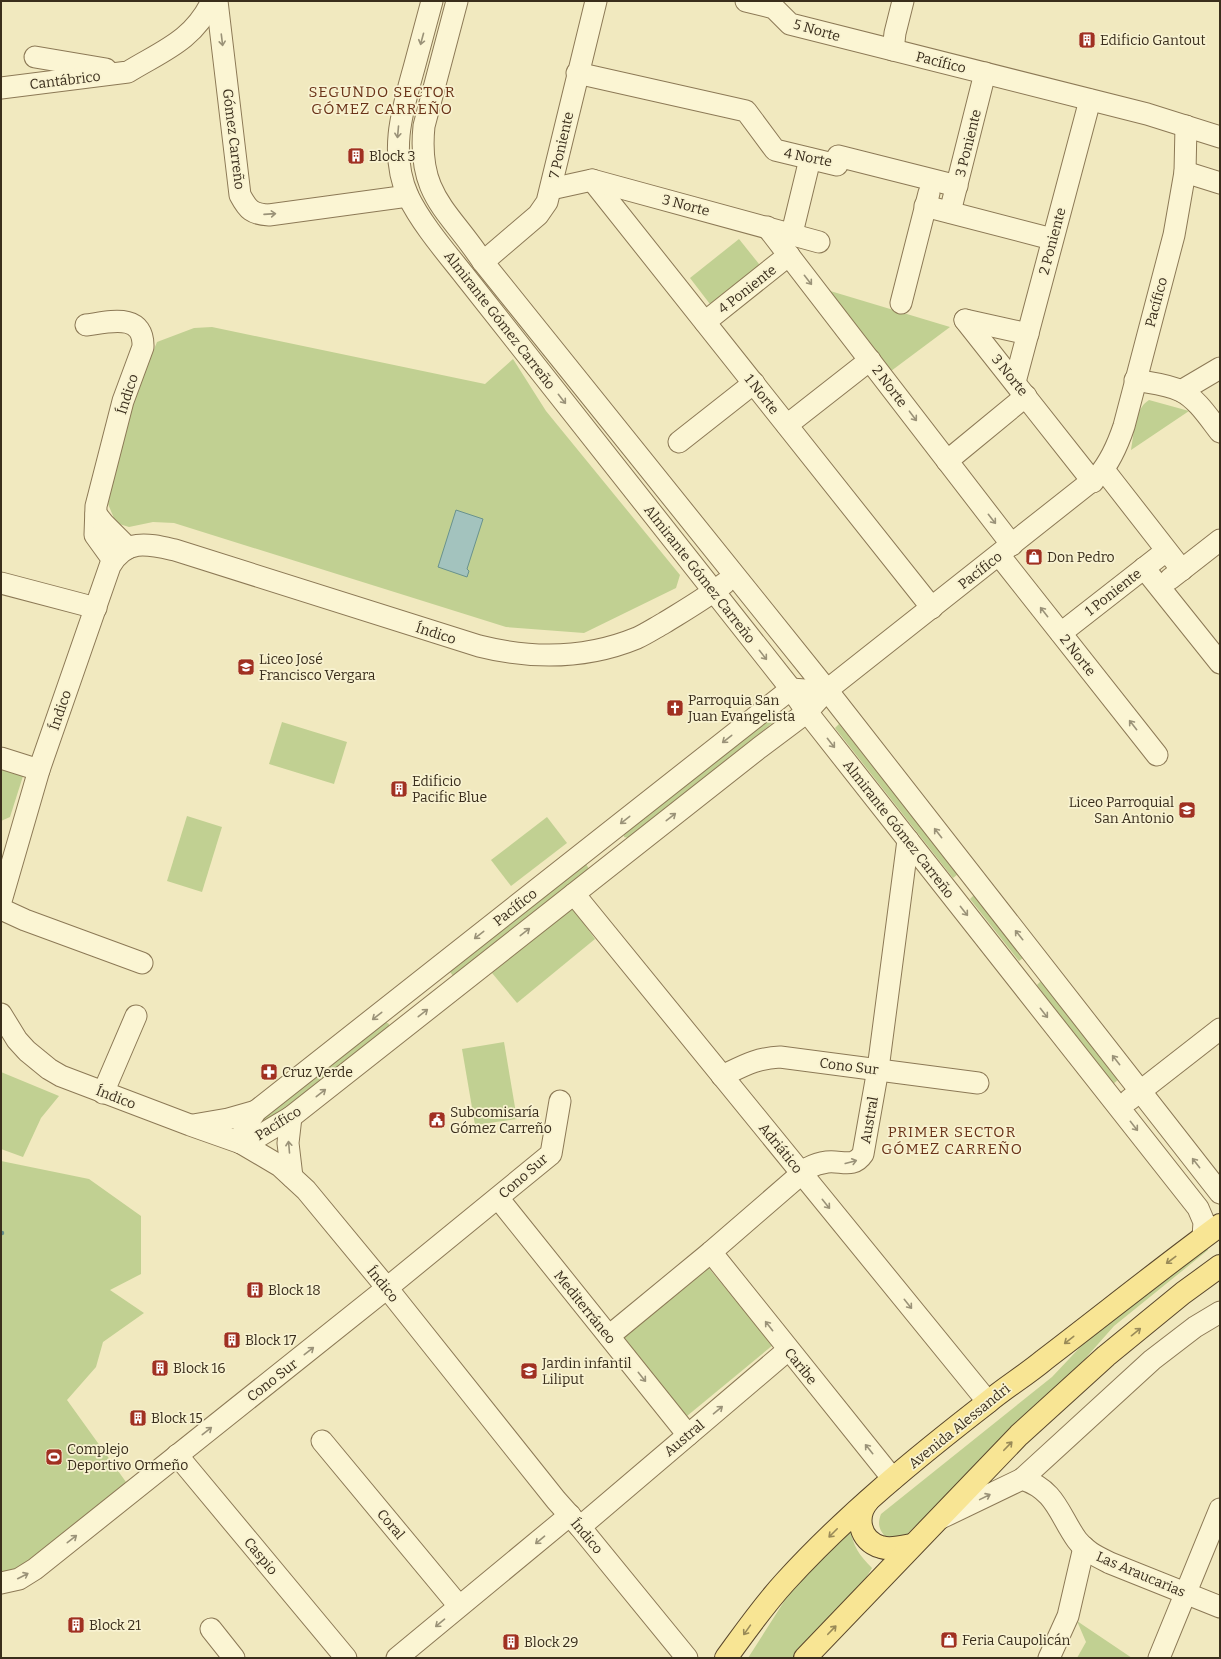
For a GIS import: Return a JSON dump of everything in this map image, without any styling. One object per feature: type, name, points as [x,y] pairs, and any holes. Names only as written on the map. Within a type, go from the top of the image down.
[{"type":"main road","name":"Avenida Alessandri","points":[[726,1658],[750,1624],[784,1583],[838,1528],[872,1497],[988,1402],[1043,1361],[1170,1261],[1212,1231]]},
{"type":"main road","points":[[805,1658],[1019,1435],[1106,1356],[1183,1293],[1220,1266]]},
{"type":"main road","points":[[872,1497],[863,1508],[861,1514],[862,1528],[869,1540],[881,1547],[887,1548],[912,1546]]},
{"type":"street","name":"Cantábrico","points":[[1,88],[128,72],[158,56],[183,39],[202,17],[212,1]]},
{"type":"street","name":"Gómez Carreño","points":[[218,1],[240,195],[252,212],[269,215],[408,196]]},
{"type":"street","name":"Almirante Gómez Carreño","points":[[432,1],[399,126],[398,157],[403,183],[416,211],[451,258],[791,689],[807,712],[1198,1208],[1204,1222],[1212,1231]]},
{"type":"street","name":"Almirante Gómez Carreño","points":[[457,1],[424,126],[423,158],[426,174],[436,199],[483,262],[827,690],[1220,1193]]},
{"type":"street","name":"7 Poniente","points":[[483,262],[538,215],[547,202],[552,189],[577,73],[596,1]]},
{"type":"street","name":"5 Norte","points":[[746,1],[775,5],[790,24],[893,50]]},
{"type":"street","points":[[893,50],[895,33],[903,1]]},
{"type":"street","name":"Pacífico","points":[[241,1143],[256,1138],[291,1117],[759,748],[807,712],[827,690],[1098,476],[1118,444],[1174,235],[1185,172],[1186,126],[1147,114],[893,50]]},
{"type":"street","name":"Cantábrico","points":[[35,57],[128,72]]},
{"type":"street","name":"4 Norte","points":[[577,73],[746,111],[775,150],[836,166],[838,156],[957,186]]},
{"type":"street","name":"3 Poniente","points":[[950,212],[986,73]]},
{"type":"street","name":"2 Poniente","points":[[1020,389],[1028,334],[1090,100]]},
{"type":"street","points":[[1186,126],[1220,137]]},
{"type":"street","points":[[792,233],[810,159]]},
{"type":"street","points":[[1185,172],[1220,183]]},
{"type":"street","name":"3 Norte","points":[[552,189],[592,180],[792,233],[819,242]]},
{"type":"street","name":"1 Norte","points":[[592,180],[932,608]]},
{"type":"street","name":"3 Poniente","points":[[901,303],[932,180]]},
{"type":"street","points":[[925,206],[1052,239]]},
{"type":"street","name":"2 Norte","points":[[767,227],[947,461],[1061,633],[1157,755]]},
{"type":"street","name":"4 Poniente","points":[[705,322],[789,255]]},
{"type":"street","name":"3 Norte","points":[[1028,334],[965,320],[1020,389],[1182,570]]},
{"type":"street","name":"Índico","points":[[86,325],[118,321],[134,324],[141,331],[143,338],[142,346],[123,401],[96,506],[96,514],[104,524],[121,554]]},
{"type":"street","points":[[787,425],[870,360]]},
{"type":"street","points":[[1188,396],[1220,368]]},
{"type":"street","points":[[1135,380],[1162,385],[1188,396],[1220,432]]},
{"type":"street","points":[[1188,396],[1220,383]]},
{"type":"street","points":[[679,442],[754,384]]},
{"type":"street","points":[[947,461],[1020,389]]},
{"type":"street","name":"1 Poniente","points":[[1160,588],[1220,540]]},
{"type":"street","name":"Índico","points":[[1,900],[39,770],[96,608],[121,554],[145,544],[175,550],[478,646],[524,654],[571,654],[594,651],[638,637],[714,592],[735,575]]},
{"type":"street","name":"1 Poniente","points":[[1061,633],[1166,551]]},
{"type":"street","points":[[1144,568],[1220,663]]},
{"type":"street","points":[[1,583],[96,608]]},
{"type":"street","points":[[791,689],[827,690]]},
{"type":"street","name":"Pacífico","points":[[241,1143],[244,1129],[256,1111],[791,689]]},
{"type":"street","points":[[1,758],[39,770]]},
{"type":"street","name":"Austral","points":[[608,1336],[710,1252],[808,1168],[828,1162],[852,1163],[860,1158],[864,1150],[878,1070],[908,840]]},
{"type":"street","points":[[949,892],[972,876]]},
{"type":"street","name":"Adriático","points":[[574,894],[988,1402]]},
{"type":"street","points":[[1,909],[25,920],[142,964]]},
{"type":"street","points":[[1016,977],[1039,960]]},
{"type":"street","name":"Índico","points":[[1,1014],[17,1040],[37,1060],[61,1076],[103,1093],[241,1143],[280,1166],[306,1190],[688,1658]]},
{"type":"street","points":[[103,1093],[136,1016]]},
{"type":"street","points":[[1119,1108],[1220,1029]]},
{"type":"street","name":"Cono Sur","points":[[722,1076],[748,1063],[763,1058],[780,1057],[978,1083]]},
{"type":"street","name":"Cono Sur","points":[[1,1583],[19,1579],[35,1569],[387,1288],[550,1154],[560,1101]]},
{"type":"street","points":[[190,1125],[228,1119],[256,1111]]},
{"type":"street","points":[[291,1117],[288,1143],[292,1177]]},
{"type":"street","name":"Mediterráneo","points":[[498,1198],[688,1435]]},
{"type":"street","name":"Caribe","points":[[710,1252],[893,1479]]},
{"type":"street","points":[[937,1520],[1022,1479],[1152,1360],[1184,1335],[1220,1312]]},
{"type":"street","name":"Austral","points":[[397,1658],[459,1606],[575,1521],[688,1435],[788,1350]]},
{"type":"street","name":"Coral","points":[[322,1441],[459,1606]]},
{"type":"street","name":"Caspio","points":[[177,1455],[346,1658]]},
{"type":"street","name":"Las Araucarias","points":[[1022,1479],[1039,1487],[1056,1504],[1077,1541],[1092,1554],[1110,1563],[1220,1607]]},
{"type":"street","points":[[1159,1658],[1220,1509]]},
{"type":"street","points":[[1049,1658],[1068,1616],[1084,1547]]},
{"type":"street","points":[[211,1630],[234,1658]]},
{"type":"green space","points":[[739,239],[763,269],[713,308],[690,278]]},
{"type":"green space","points":[[817,287],[950,327],[887,374]]},
{"type":"green space","points":[[212,327],[485,384],[513,359],[546,411],[680,575],[676,588],[584,633],[506,627],[174,523],[153,522],[129,527],[116,523],[108,504],[129,410],[157,342],[194,328]]},
{"type":"green space","points":[[1149,400],[1189,411],[1131,450],[1134,430],[1140,410]]},
{"type":"green space","points":[[776,711],[780,717],[628,838],[624,837],[624,832]]},
{"type":"green space","points":[[282,722],[347,742],[334,784],[269,764]]},
{"type":"green space","points":[[839,724],[958,874],[953,878],[835,728]]},
{"type":"green space","points":[[1,766],[24,773],[10,817],[1,821]]},
{"type":"green space","points":[[187,816],[222,827],[202,892],[167,881]]},
{"type":"green space","points":[[547,817],[567,843],[511,886],[491,860]]},
{"type":"green space","points":[[586,864],[589,869],[454,977],[450,972]]},
{"type":"green space","points":[[974,895],[1024,957],[1019,961],[970,899]]},
{"type":"green space","points":[[572,907],[595,939],[517,1003],[492,973]]},
{"type":"green space","points":[[1042,980],[1120,1078],[1112,1085],[1037,985]]},
{"type":"green space","points":[[384,1021],[389,1024],[389,1027],[253,1133],[250,1128]]},
{"type":"green space","points":[[504,1042],[517,1119],[475,1125],[462,1049]]},
{"type":"green space","points":[[1,1072],[59,1096],[41,1118],[23,1157],[1,1149]]},
{"type":"green space","points":[[1,1161],[89,1179],[141,1216],[141,1274],[110,1290],[144,1313],[103,1342],[96,1367],[67,1400],[126,1482],[28,1562],[13,1571],[1,1573]]},
{"type":"green space","points":[[1207,1247],[1208,1250],[1114,1326],[1060,1387],[904,1537],[890,1542],[879,1526],[881,1514],[1052,1377],[1085,1342]]},
{"type":"green space","points":[[707,1266],[773,1345],[687,1416],[621,1337]]},
{"type":"green space","points":[[850,1528],[857,1550],[872,1568],[855,1596],[795,1658],[748,1658],[792,1589]]},
{"type":"green space","points":[[1077,1621],[1132,1658],[1077,1658],[1086,1642]]},
{"type":"water","points":[[456,510],[483,519],[467,569],[469,571],[467,577],[438,567]]},
{"type":"place","name":"Edificio Gantout","points":[[1087,40]]},
{"type":"place","name":"Block 3","points":[[356,156]]},
{"type":"place","name":"Don Pedro","points":[[1034,557]]},
{"type":"place","name":"Liceo José Francisco Vergara","points":[[246,667]]},
{"type":"place","name":"Parroquia San Juan Evangelista","points":[[675,708]]},
{"type":"place","name":"Edificio Pacific Blue","points":[[399,789]]},
{"type":"place","name":"Liceo Parroquial San Antonio","points":[[1187,810]]},
{"type":"place","name":"Cruz Verde","points":[[269,1072]]},
{"type":"place","name":"Subcomisaría Gómez Carreño","points":[[437,1120]]},
{"type":"place","name":"Block 18","points":[[255,1290]]},
{"type":"place","name":"Block 17","points":[[232,1340]]},
{"type":"place","name":"Block 16","points":[[160,1368]]},
{"type":"place","name":"Jardin infantil Liliput","points":[[529,1371]]},
{"type":"place","name":"Block 15","points":[[138,1418]]},
{"type":"place","name":"Complejo Deportivo Ormeño","points":[[54,1457]]},
{"type":"place","name":"Block 21","points":[[76,1625]]},
{"type":"place","name":"Feria Caupolicán","points":[[949,1640]]},
{"type":"place","name":"Block 29","points":[[511,1642]]},
{"type":"district","name":"SEGUNDO SECTOR GÓMEZ CARREÑO","points":[[382,100]]},
{"type":"district","name":"PRIMER SECTOR GÓMEZ CARREÑO","points":[[952,1140]]}]
